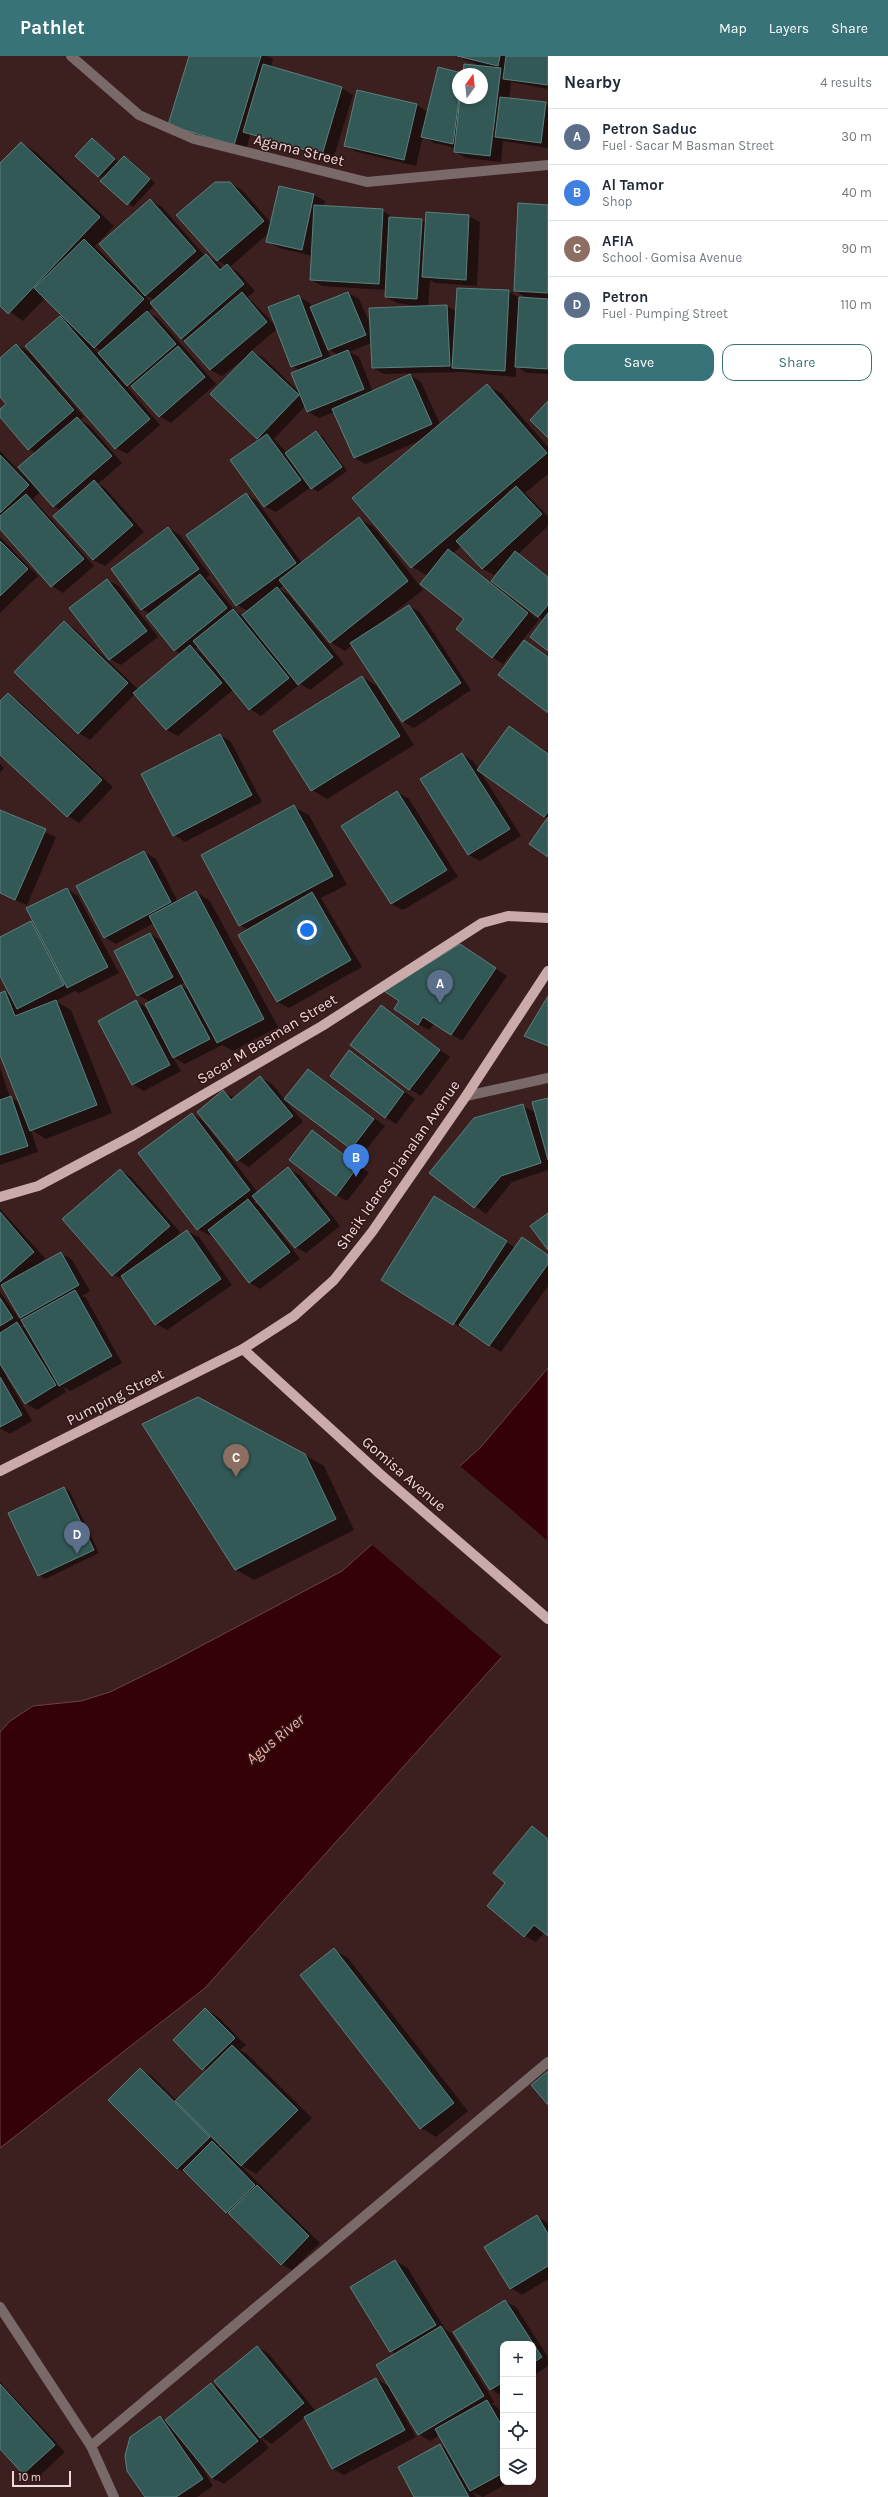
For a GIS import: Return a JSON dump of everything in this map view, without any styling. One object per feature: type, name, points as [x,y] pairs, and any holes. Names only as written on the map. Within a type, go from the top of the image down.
[{"type":"main road","name":"Sacar M Basman Street","points":[[0,1197],[38,1186],[134,1135],[322,1026],[482,923],[508,916],[548,918]]},
{"type":"main road","name":"Sheik Idaros Dianalan Avenue","points":[[243,1350],[294,1316],[334,1280],[372,1232],[466,1096],[548,971]]},
{"type":"main road","name":"Pumping Street","points":[[0,1471],[243,1350]]},
{"type":"main road","name":"Gomisa Avenue","points":[[243,1350],[380,1474],[548,1619]]},
{"type":"street","name":"Agama Street","points":[[71,56],[139,115],[167,128],[201,141],[367,182],[548,165]]},
{"type":"street","points":[[466,1096],[548,1078]]},
{"type":"street","points":[[92,2446],[548,2062]]},
{"type":"street","points":[[0,2307],[92,2446],[114,2497]]},
{"type":"water","name":"Agus River","points":[[548,1368],[548,1625],[500,1659],[205,1988],[0,2148],[0,1732],[10,1721],[33,1706],[81,1701],[110,1692],[167,1664],[342,1571],[480,1448]]},
{"type":"pier","points":[[459,1465],[548,1541],[548,1627],[504,1659],[370,1543]]},
{"type":"building","points":[[189,56],[261,56],[234,145],[168,125]]},
{"type":"building","points":[[457,56],[500,56],[498,66]]},
{"type":"building","points":[[506,56],[548,56],[548,85],[503,79]]},
{"type":"building","points":[[263,64],[342,87],[322,155],[243,132]]},
{"type":"building","points":[[464,64],[501,68],[490,156],[454,152],[459,104],[488,104],[488,68],[464,68]]},
{"type":"building","points":[[438,67],[452,70],[452,104],[458,104],[453,144],[421,137]]},
{"type":"building","points":[[357,90],[417,104],[404,160],[344,146]]},
{"type":"building","points":[[500,97],[546,102],[541,143],[495,137]]},
{"type":"building","points":[[92,138],[115,159],[98,177],[75,156]]},
{"type":"building","points":[[21,142],[100,217],[8,314],[0,306],[0,163]]},
{"type":"building","points":[[124,156],[150,179],[127,205],[100,181]]},
{"type":"building","points":[[215,182],[230,182],[264,221],[217,261],[176,215]]},
{"type":"building","points":[[279,186],[314,194],[302,250],[266,242]]},
{"type":"building","points":[[150,199],[196,251],[145,296],[99,244]]},
{"type":"building","points":[[518,203],[548,205],[548,293],[514,291]]},
{"type":"building","points":[[314,205],[383,209],[379,284],[310,280]]},
{"type":"building","points":[[426,212],[469,215],[466,280],[422,277]]},
{"type":"building","points":[[389,217],[422,219],[417,299],[385,297]]},
{"type":"building","points":[[84,239],[144,299],[94,348],[34,288]]},
{"type":"building","points":[[206,254],[220,270],[227,264],[244,284],[181,339],[150,303]]},
{"type":"building","points":[[457,288],[509,290],[505,371],[452,368]]},
{"type":"building","points":[[242,292],[267,322],[210,370],[184,341]]},
{"type":"building","points":[[348,292],[366,335],[328,350],[310,307]]},
{"type":"building","points":[[299,295],[322,356],[291,367],[268,307]]},
{"type":"building","points":[[519,297],[548,299],[548,369],[515,367]]},
{"type":"building","points":[[447,305],[450,366],[372,368],[369,308]]},
{"type":"building","points":[[147,311],[176,344],[127,386],[98,353]]},
{"type":"building","points":[[60,316],[150,419],[115,449],[25,346]]},
{"type":"building","points":[[16,344],[74,410],[28,450],[0,417],[0,409],[6,404],[0,397],[0,358]]},
{"type":"building","points":[[178,346],[205,377],[159,417],[131,386]]},
{"type":"building","points":[[348,350],[364,389],[307,412],[291,373]]},
{"type":"building","points":[[252,351],[299,395],[257,439],[210,394]]},
{"type":"building","points":[[410,374],[432,424],[354,458],[332,409]]},
{"type":"building","points":[[487,384],[547,453],[411,568],[352,498]]},
{"type":"building","points":[[548,401],[548,438],[530,420]]},
{"type":"building","points":[[77,417],[112,456],[53,507],[18,467]]},
{"type":"building","points":[[316,431],[342,467],[311,489],[285,453]]},
{"type":"building","points":[[267,434],[301,480],[264,507],[230,460]]},
{"type":"building","points":[[0,455],[29,485],[0,513]]},
{"type":"building","points":[[94,480],[133,525],[93,560],[53,516]]},
{"type":"building","points":[[516,486],[542,514],[482,569],[456,541]]},
{"type":"building","points":[[246,493],[296,563],[236,606],[186,535]]},
{"type":"building","points":[[26,494],[84,559],[51,587],[0,529],[0,516]]},
{"type":"building","points":[[359,517],[408,581],[330,643],[279,580]]},
{"type":"building","points":[[168,527],[199,569],[141,610],[111,569]]},
{"type":"building","points":[[0,541],[28,569],[0,596]]},
{"type":"building","points":[[448,549],[528,613],[492,658],[456,629],[464,619],[420,584]]},
{"type":"building","points":[[515,551],[548,577],[548,605],[538,617],[491,581]]},
{"type":"building","points":[[200,574],[227,608],[174,651],[146,616]]},
{"type":"building","points":[[107,579],[147,631],[109,660],[69,608]]},
{"type":"building","points":[[277,587],[333,657],[298,685],[242,615]]},
{"type":"building","points":[[409,605],[461,683],[402,722],[350,643]]},
{"type":"building","points":[[233,609],[289,678],[249,710],[193,641]]},
{"type":"building","points":[[548,613],[548,651],[530,637]]},
{"type":"building","points":[[64,621],[128,683],[78,734],[14,672]]},
{"type":"building","points":[[524,640],[548,657],[548,713],[498,675]]},
{"type":"building","points":[[190,645],[222,683],[166,730],[133,693]]},
{"type":"building","points":[[362,676],[400,736],[311,791],[273,731]]},
{"type":"building","points":[[8,693],[102,780],[67,817],[0,755],[0,701]]},
{"type":"building","points":[[509,726],[548,754],[548,812],[544,817],[477,770]]},
{"type":"building","points":[[220,734],[252,795],[173,836],[141,774]]},
{"type":"building","points":[[462,753],[510,829],[468,855],[420,779]]},
{"type":"building","points":[[397,791],[447,870],[391,904],[341,826]]},
{"type":"building","points":[[294,805],[333,876],[239,926],[201,855]]},
{"type":"building","points":[[0,810],[46,829],[15,900],[0,893]]},
{"type":"building","points":[[548,817],[548,857],[529,844]]},
{"type":"building","points":[[144,851],[171,902],[104,938],[76,886]]},
{"type":"building","points":[[67,888],[108,967],[67,988],[26,908]]},
{"type":"building","points":[[196,891],[264,1019],[217,1043],[149,916]]},
{"type":"building","points":[[312,892],[351,960],[277,1002],[238,935]]},
{"type":"building","points":[[31,921],[64,985],[17,1009],[0,976],[0,937]]},
{"type":"building","points":[[150,933],[173,977],[137,996],[114,951]]},
{"type":"building","points":[[460,944],[496,968],[451,1035],[423,1017],[418,1025],[394,1009],[399,1001],[384,991]]},
{"type":"building","points":[[181,985],[210,1039],[173,1058],[145,1004]]},
{"type":"building","points":[[5,991],[15,1016],[56,1000],[97,1105],[30,1131],[0,1055],[0,993]]},
{"type":"building","points":[[548,996],[548,1046],[524,1036]]},
{"type":"building","points":[[136,1000],[170,1065],[132,1085],[98,1021]]},
{"type":"building","points":[[381,1005],[440,1050],[409,1090],[350,1045]]},
{"type":"building","points":[[349,1050],[404,1092],[385,1118],[330,1076]]},
{"type":"building","points":[[308,1069],[374,1119],[351,1149],[284,1099]]},
{"type":"building","points":[[260,1076],[293,1116],[237,1161],[197,1112],[223,1090],[231,1100]]},
{"type":"building","points":[[11,1096],[28,1146],[0,1155],[0,1100]]},
{"type":"building","points":[[548,1098],[548,1160],[532,1102]]},
{"type":"building","points":[[523,1104],[541,1163],[501,1176],[474,1208],[429,1173],[474,1118]]},
{"type":"building","points":[[192,1113],[250,1190],[197,1230],[138,1153]]},
{"type":"building","points":[[312,1130],[358,1166],[336,1196],[289,1160]]},
{"type":"building","points":[[288,1167],[330,1220],[295,1248],[252,1196]]},
{"type":"building","points":[[120,1169],[170,1226],[112,1276],[62,1219]]},
{"type":"building","points":[[434,1196],[507,1241],[453,1325],[381,1280]]},
{"type":"building","points":[[248,1199],[290,1252],[249,1283],[208,1230]]},
{"type":"building","points":[[0,1212],[34,1252],[0,1282]]},
{"type":"building","points":[[548,1213],[548,1250],[530,1226]]},
{"type":"building","points":[[187,1230],[221,1279],[155,1325],[121,1276]]},
{"type":"building","points":[[522,1237],[548,1255],[548,1264],[489,1346],[459,1325]]},
{"type":"building","points":[[61,1252],[79,1285],[20,1318],[1,1285]]},
{"type":"building","points":[[75,1290],[112,1356],[59,1386],[21,1320]]},
{"type":"building","points":[[0,1298],[13,1318],[0,1326]]},
{"type":"building","points":[[17,1322],[56,1385],[25,1404],[0,1364],[0,1333]]},
{"type":"building","points":[[0,1377],[22,1415],[0,1427]]},
{"type":"building","points":[[198,1397],[305,1454],[336,1519],[235,1570],[142,1424]]},
{"type":"building","points":[[64,1487],[94,1550],[38,1576],[8,1513]]},
{"type":"building","points":[[532,1826],[548,1839],[548,1936],[534,1925],[524,1937],[487,1906],[505,1883],[493,1873]]},
{"type":"building","points":[[334,1948],[454,2103],[420,2129],[300,1975]]},
{"type":"building","points":[[205,2008],[235,2038],[202,2070],[173,2040]]},
{"type":"building","points":[[232,2045],[298,2110],[241,2166],[175,2101]]},
{"type":"building","points":[[140,2068],[210,2137],[177,2169],[108,2100]]},
{"type":"building","points":[[548,2071],[548,2105],[531,2085]]},
{"type":"building","points":[[212,2141],[255,2185],[226,2213],[183,2170]]},
{"type":"building","points":[[257,2185],[309,2236],[281,2265],[228,2213]]},
{"type":"building","points":[[537,2215],[548,2234],[548,2266],[510,2289],[484,2247]]},
{"type":"building","points":[[395,2260],[436,2325],[390,2352],[350,2287]]},
{"type":"building","points":[[505,2300],[532,2341],[500,2341],[500,2384],[490,2390],[453,2332]]},
{"type":"building","points":[[441,2326],[484,2396],[418,2435],[376,2365]]},
{"type":"building","points":[[257,2346],[304,2403],[260,2438],[214,2381]]},
{"type":"building","points":[[536,2348],[542,2357],[536,2361]]},
{"type":"building","points":[[376,2378],[405,2430],[332,2469],[304,2417]]},
{"type":"building","points":[[211,2383],[258,2441],[212,2478],[165,2420]]},
{"type":"building","points":[[0,2384],[55,2445],[23,2474],[0,2449]]},
{"type":"building","points":[[487,2400],[500,2423],[500,2475],[470,2491],[435,2429]]},
{"type":"building","points":[[160,2416],[203,2479],[176,2497],[145,2497],[127,2471],[125,2456],[130,2437]]},
{"type":"building","points":[[440,2444],[469,2497],[414,2497],[398,2467]]},
{"type":"place","name":"Petron Saduc","points":[[440,1003]]},
{"type":"place","name":"Al Tamor","points":[[356,1177]]},
{"type":"place","name":"AFIA","points":[[236,1477]]},
{"type":"place","name":"Petron","points":[[77,1554]]}]
